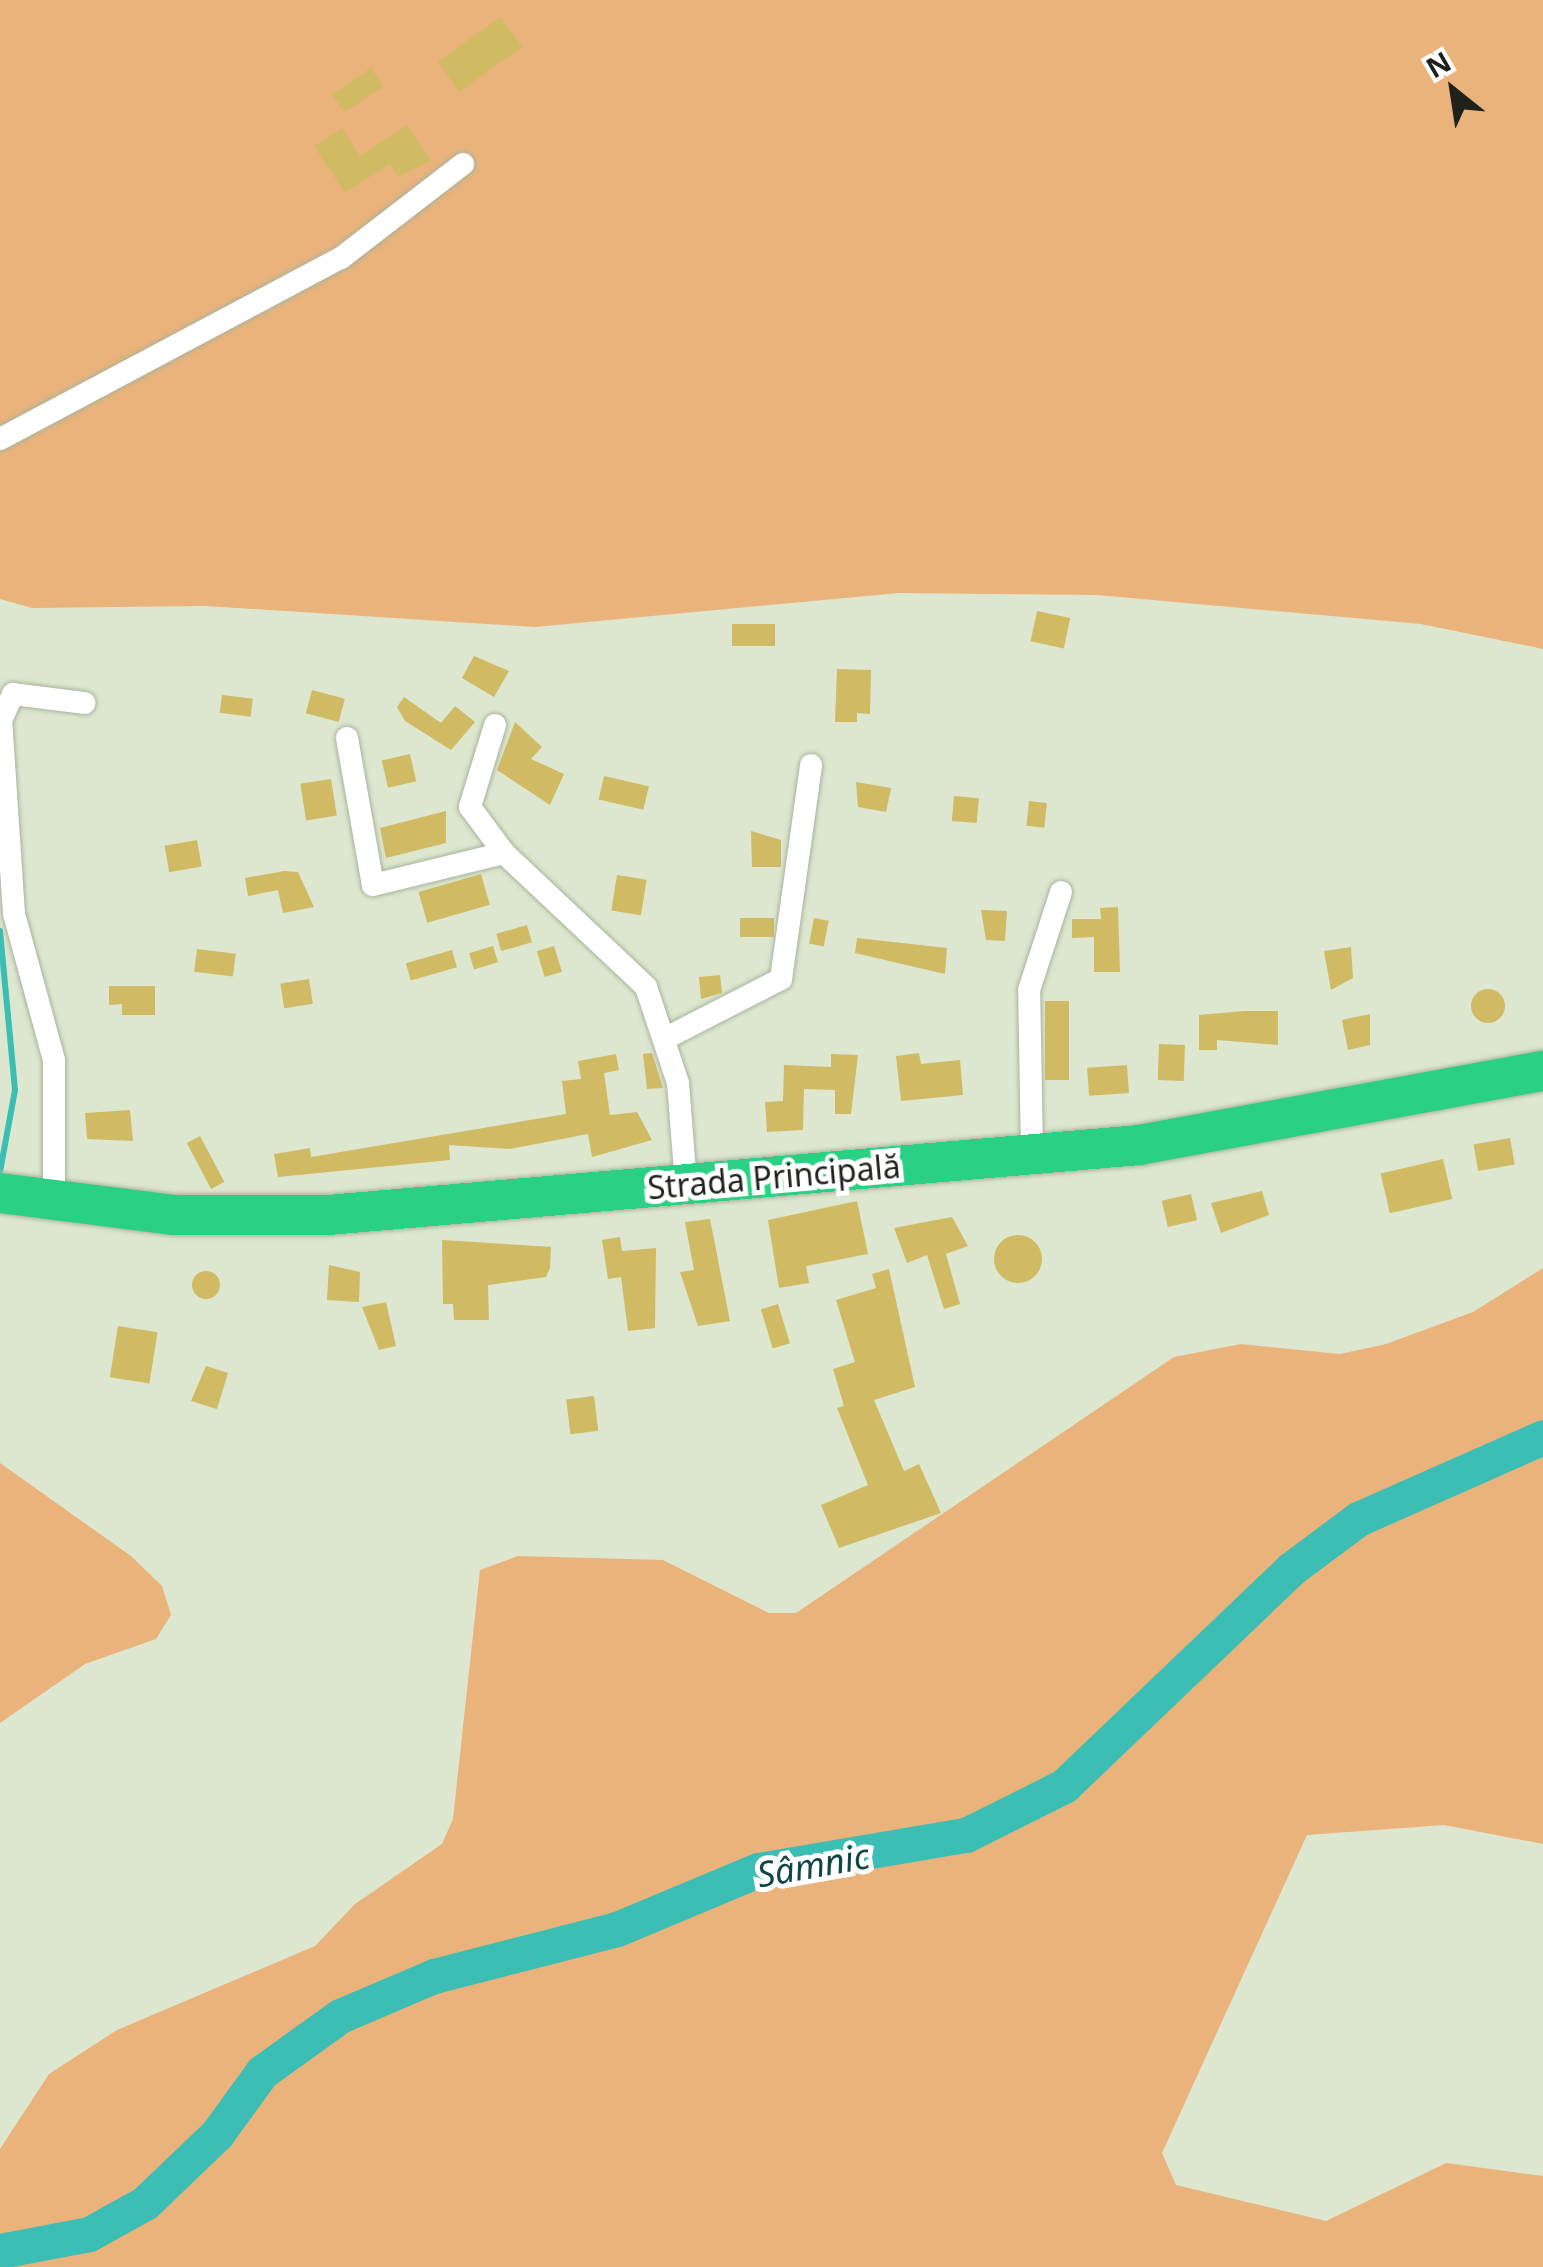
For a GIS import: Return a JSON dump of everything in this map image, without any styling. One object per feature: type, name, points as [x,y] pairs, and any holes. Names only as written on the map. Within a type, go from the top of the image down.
[{"type":"highway","name":"Strada Principală","points":[[0,1192],[54,1201],[282,1218],[1247,1132],[1543,1071]]},
{"type":"street","points":[[0,439],[315,273],[463,164]]},
{"type":"street","points":[[54,1201],[54,1060],[14,914],[1,720],[13,694],[84,703]]},
{"type":"street","points":[[496,725],[470,807],[504,853],[636,976],[668,1037],[686,1184]]},
{"type":"street","points":[[347,738],[373,885],[504,853]]},
{"type":"street","points":[[668,1037],[780,979],[811,764]]},
{"type":"street","points":[[1032,1154],[1029,990],[1061,892]]},
{"type":"shaded area","points":[[0,0],[1543,0],[1543,649],[1421,624],[1097,595],[899,593],[535,627],[205,606],[32,608],[0,599]]},
{"type":"shaded area","points":[[1543,1268],[1543,1844],[1444,1825],[1307,1835],[1162,2153],[1176,2185],[1326,2221],[1446,2163],[1543,2176],[1543,2267],[0,2267],[0,2149],[49,2074],[117,2030],[315,1946],[355,1904],[442,1844],[453,1819],[480,1570],[518,1556],[663,1560],[769,1613],[796,1613],[1174,1357],[1241,1344],[1340,1354],[1386,1344],[1473,1312]]},
{"type":"shaded area","points":[[0,1463],[131,1556],[162,1586],[171,1615],[156,1639],[85,1664],[0,1723]]},
{"type":"building","points":[[501,17],[522,47],[459,91],[438,61]]},
{"type":"building","points":[[371,68],[383,86],[344,113],[332,94]]},
{"type":"building","points":[[407,125],[431,161],[398,177],[390,164],[345,193],[314,146],[342,128],[360,156]]},
{"type":"building","points":[[1037,611],[1070,618],[1064,648],[1031,641]]},
{"type":"building","points":[[732,624],[775,624],[775,646],[732,646]]},
{"type":"building","points":[[474,656],[509,671],[494,697],[462,678]]},
{"type":"building","points":[[837,669],[871,670],[870,714],[857,713],[857,722],[835,722]]},
{"type":"building","points":[[312,690],[345,699],[339,722],[306,713]]},
{"type":"building","points":[[222,695],[253,699],[251,717],[220,713]]},
{"type":"building","points":[[404,697],[441,723],[455,706],[475,722],[451,750],[405,721],[397,707]]},
{"type":"building","points":[[515,722],[542,747],[531,759],[564,774],[550,805],[497,770]]},
{"type":"building","points":[[410,754],[416,781],[388,788],[382,761]]},
{"type":"building","points":[[604,776],[649,786],[643,810],[599,799]]},
{"type":"building","points":[[331,779],[337,816],[306,820],[300,784]]},
{"type":"building","points":[[856,782],[891,788],[886,812],[858,807]]},
{"type":"building","points":[[954,796],[979,798],[977,823],[952,821]]},
{"type":"building","points":[[1029,801],[1047,803],[1044,828],[1026,826]]},
{"type":"building","points":[[446,811],[446,843],[386,858],[380,828]]},
{"type":"building","points":[[751,831],[781,840],[781,867],[752,867]]},
{"type":"building","points":[[197,840],[202,867],[169,872],[165,846]]},
{"type":"building","points":[[298,872],[314,907],[283,913],[278,890],[248,896],[245,878]]},
{"type":"building","points":[[481,874],[490,905],[427,923],[419,892]]},
{"type":"building","points":[[617,875],[647,880],[641,915],[611,911]]},
{"type":"building","points":[[1118,907],[1120,972],[1094,972],[1094,937],[1072,938],[1072,919],[1101,919],[1100,908]]},
{"type":"building","points":[[981,910],[1007,911],[1005,941],[986,940]]},
{"type":"building","points":[[740,918],[774,918],[774,937],[740,937]]},
{"type":"building","points":[[814,918],[829,921],[824,946],[809,944]]},
{"type":"building","points":[[527,925],[532,942],[501,951],[496,934]]},
{"type":"building","points":[[857,938],[947,948],[945,974],[855,953]]},
{"type":"building","points":[[493,946],[498,962],[474,970],[469,953]]},
{"type":"building","points":[[554,946],[562,972],[545,977],[537,951]]},
{"type":"building","points":[[1351,947],[1353,978],[1331,990],[1324,951]]},
{"type":"building","points":[[197,949],[236,954],[233,977],[194,972]]},
{"type":"building","points":[[452,950],[457,967],[411,981],[406,963]]},
{"type":"building","points":[[720,975],[722,993],[701,999],[699,977]]},
{"type":"building","points":[[309,979],[313,1004],[284,1008],[280,984]]},
{"type":"building","points":[[109,986],[155,986],[155,1015],[122,1015],[122,1004],[109,1005]]},
{"type":"building","points":[[1488,989],[1500,994],[1505,1006],[1500,1018],[1488,1023],[1476,1018],[1471,1006],[1476,994]]},
{"type":"building","points":[[1045,1001],[1069,1001],[1069,1080],[1045,1080]]},
{"type":"building","points":[[1278,1011],[1278,1045],[1217,1040],[1217,1050],[1199,1050],[1199,1015]]},
{"type":"building","points":[[1370,1014],[1370,1045],[1348,1050],[1342,1020]]},
{"type":"building","points":[[1159,1044],[1185,1045],[1184,1081],[1158,1080]]},
{"type":"building","points":[[652,1053],[663,1088],[647,1089],[643,1054]]},
{"type":"building","points":[[919,1053],[921,1064],[960,1060],[963,1095],[901,1101],[896,1056]]},
{"type":"building","points":[[616,1054],[619,1070],[604,1073],[610,1115],[637,1112],[652,1140],[592,1157],[588,1134],[510,1149],[449,1145],[450,1160],[278,1177],[274,1154],[310,1148],[311,1157],[566,1114],[562,1081],[581,1079],[578,1061]]},
{"type":"building","points":[[831,1054],[858,1055],[851,1114],[835,1114],[835,1090],[804,1089],[803,1130],[767,1132],[765,1102],[783,1101],[784,1065],[831,1067]]},
{"type":"building","points":[[1127,1065],[1129,1093],[1089,1096],[1087,1068]]},
{"type":"building","points":[[130,1110],[133,1141],[87,1139],[85,1113]]},
{"type":"building","points":[[200,1136],[224,1182],[211,1189],[187,1143]]},
{"type":"building","points":[[1510,1138],[1515,1165],[1478,1171],[1474,1144]]},
{"type":"building","points":[[1443,1159],[1452,1199],[1390,1213],[1381,1173]]},
{"type":"building","points":[[1262,1191],[1269,1215],[1221,1233],[1211,1203]]},
{"type":"building","points":[[1191,1194],[1197,1220],[1168,1227],[1162,1201]]},
{"type":"building","points":[[857,1201],[868,1254],[806,1266],[809,1283],[779,1288],[768,1220]]},
{"type":"building","points":[[952,1217],[968,1246],[946,1254],[960,1304],[944,1309],[927,1255],[907,1263],[894,1228]]},
{"type":"building","points":[[710,1219],[730,1321],[698,1326],[680,1272],[694,1270],[685,1222]]},
{"type":"building","points":[[1018,1235],[1035,1242],[1042,1259],[1035,1276],[1018,1283],[1001,1276],[994,1259],[1001,1242]]},
{"type":"building","points":[[620,1237],[622,1251],[656,1248],[655,1328],[628,1331],[621,1277],[608,1279],[602,1240]]},
{"type":"building","points":[[442,1240],[551,1247],[550,1268],[546,1277],[488,1285],[489,1320],[454,1320],[453,1304],[443,1304]]},
{"type":"building","points":[[329,1265],[360,1272],[359,1302],[327,1300]]},
{"type":"building","points":[[889,1269],[915,1387],[874,1400],[904,1471],[919,1464],[941,1513],[839,1548],[821,1505],[868,1485],[837,1408],[844,1406],[833,1369],[855,1362],[836,1300],[876,1288],[872,1274]]},
{"type":"building","points":[[206,1271],[216,1275],[220,1285],[216,1295],[206,1299],[196,1295],[192,1285],[196,1275]]},
{"type":"building","points":[[386,1302],[396,1346],[379,1350],[362,1307]]},
{"type":"building","points":[[778,1304],[790,1343],[773,1348],[761,1309]]},
{"type":"building","points":[[118,1326],[158,1332],[149,1384],[110,1377]]},
{"type":"building","points":[[206,1366],[228,1373],[217,1409],[191,1401]]},
{"type":"building","points":[[594,1396],[598,1431],[570,1434],[566,1399]]},
{"type":"waterway","points":[[0,931],[15,1090],[0,1172]]},
{"type":"waterway","name":"Sâmnic","points":[[0,2251],[89,2234],[145,2203],[217,2134],[262,2072],[340,2016],[434,1976],[617,1929],[758,1870],[966,1835],[1064,1786],[1291,1569],[1358,1519],[1543,1437]]}]
